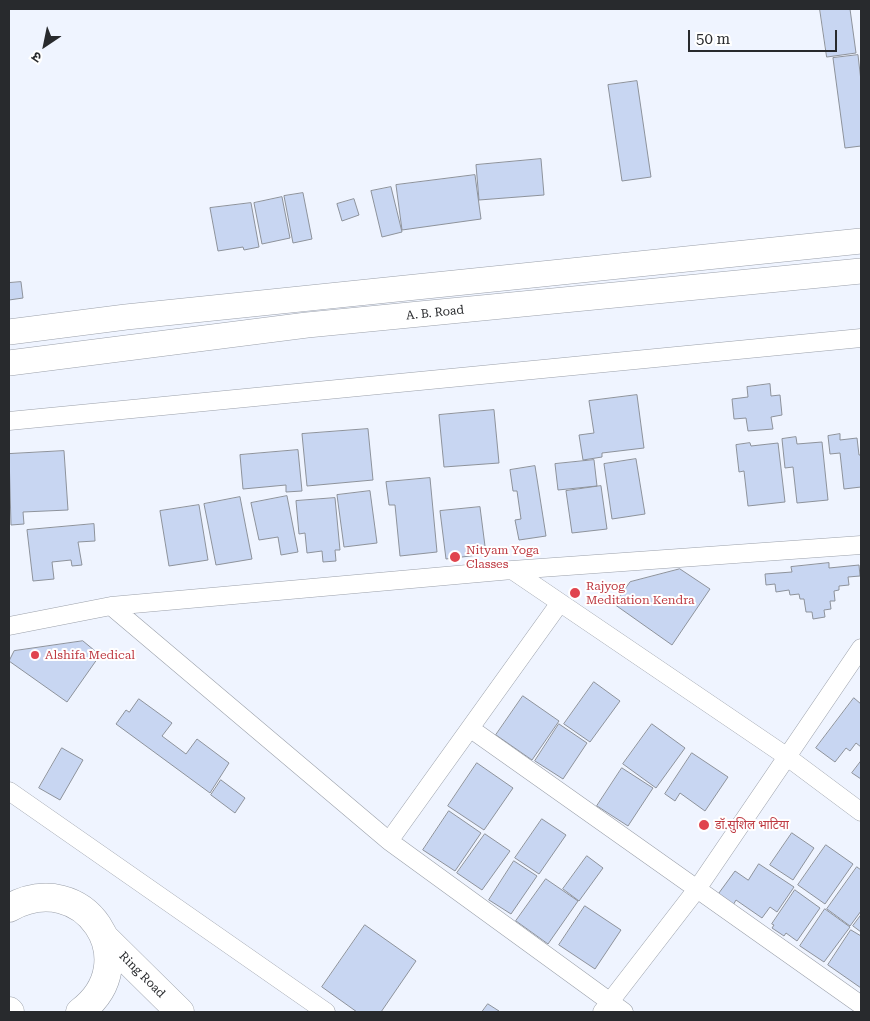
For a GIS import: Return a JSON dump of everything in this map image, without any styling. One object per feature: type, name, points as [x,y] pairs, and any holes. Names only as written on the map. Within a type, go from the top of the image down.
[{"type":"highway","points":[[9,881],[38,896],[66,900],[79,906],[94,920],[105,938],[109,955],[107,973],[101,990],[90,1005],[80,1012]]},
{"type":"highway","points":[[9,908],[23,900],[38,896]]},
{"type":"highway","name":"Ring Road","points":[[105,938],[180,1012]]},
{"type":"main road","points":[[9,332],[156,314],[861,241]]},
{"type":"main road","name":"A. B. Road","points":[[9,363],[306,325],[861,271]]},
{"type":"street","points":[[9,421],[861,338]]},
{"type":"street","points":[[9,626],[111,606],[512,570],[861,545]]},
{"type":"street","points":[[512,570],[559,604],[786,756],[861,812]]},
{"type":"street","points":[[390,841],[559,604]]},
{"type":"street","points":[[111,606],[390,841],[612,1009],[861,648]]},
{"type":"street","points":[[471,729],[861,1005]]},
{"type":"street","points":[[9,791],[326,1012]]},
{"type":"building","points":[[820,9],[850,9],[856,53],[827,57]]},
{"type":"building","points":[[858,55],[861,81],[861,146],[845,148],[833,58]]},
{"type":"building","points":[[637,81],[651,177],[622,181],[608,85]]},
{"type":"building","points":[[541,159],[544,195],[479,200],[476,165]]},
{"type":"building","points":[[475,175],[481,219],[402,230],[396,185]]},
{"type":"building","points":[[391,187],[402,232],[382,237],[371,191]]},
{"type":"building","points":[[303,193],[312,239],[293,243],[284,196]]},
{"type":"building","points":[[282,197],[290,238],[262,244],[254,203]]},
{"type":"building","points":[[354,199],[359,215],[342,221],[337,204]]},
{"type":"building","points":[[251,203],[259,247],[244,250],[243,247],[218,251],[210,208]]},
{"type":"building","points":[[21,282],[23,298],[9,300],[9,283]]},
{"type":"building","points":[[770,384],[771,396],[780,395],[782,415],[771,417],[773,429],[748,431],[746,418],[734,419],[732,399],[748,397],[747,387]]},
{"type":"building","points":[[637,395],[644,448],[602,453],[602,457],[583,460],[579,435],[594,433],[589,401]]},
{"type":"building","points":[[494,410],[499,463],[444,467],[439,415]]},
{"type":"building","points":[[368,429],[373,480],[307,486],[302,434]]},
{"type":"building","points":[[840,434],[840,440],[857,438],[859,455],[861,455],[861,487],[844,489],[840,453],[830,454],[828,436]]},
{"type":"building","points":[[796,437],[797,444],[822,442],[828,500],[797,503],[793,467],[785,468],[782,439]]},
{"type":"building","points":[[750,443],[751,446],[778,443],[785,502],[748,506],[744,471],[739,472],[736,445]]},
{"type":"building","points":[[298,450],[302,491],[286,492],[286,485],[243,489],[240,455]]},
{"type":"building","points":[[64,451],[68,510],[23,512],[24,524],[11,525],[9,454]]},
{"type":"building","points":[[636,459],[645,514],[612,519],[604,464]]},
{"type":"building","points":[[594,460],[597,486],[558,490],[555,464]]},
{"type":"building","points":[[535,466],[546,536],[519,540],[515,520],[521,519],[517,491],[513,491],[510,470]]},
{"type":"building","points":[[430,478],[437,552],[400,556],[395,505],[389,505],[386,482]]},
{"type":"building","points":[[601,486],[607,529],[572,533],[566,491]]},
{"type":"building","points":[[370,491],[377,543],[344,547],[337,495]]},
{"type":"building","points":[[287,496],[298,552],[281,555],[278,537],[259,540],[251,503]]},
{"type":"building","points":[[240,497],[252,559],[216,565],[204,504]]},
{"type":"building","points":[[335,498],[340,550],[335,550],[336,561],[323,562],[322,551],[307,553],[305,533],[299,534],[296,501]]},
{"type":"building","points":[[199,505],[208,560],[169,566],[160,511]]},
{"type":"building","points":[[480,507],[486,554],[446,559],[440,511]]},
{"type":"building","points":[[94,524],[95,541],[78,542],[82,565],[72,566],[71,560],[52,562],[54,579],[33,581],[27,530]]},
{"type":"building","points":[[829,563],[829,568],[859,565],[860,576],[848,577],[849,585],[839,586],[839,590],[834,591],[835,601],[830,601],[831,609],[824,610],[825,617],[813,619],[812,612],[806,612],[804,599],[800,599],[799,594],[790,595],[789,590],[776,592],[775,584],[766,585],[765,574],[792,572],[791,567]]},
{"type":"building","points":[[680,569],[710,589],[672,645],[614,604],[630,582]]},
{"type":"building","points":[[83,641],[100,655],[67,702],[9,661],[14,651]]},
{"type":"building","points":[[594,682],[620,701],[590,742],[564,724]]},
{"type":"building","points":[[523,696],[559,721],[532,760],[496,735]]},
{"type":"building","points":[[854,698],[861,704],[861,747],[856,743],[850,751],[846,748],[835,762],[816,748]]},
{"type":"building","points":[[139,699],[172,723],[162,736],[186,754],[197,739],[229,763],[210,793],[116,724],[126,710],[129,712]]},
{"type":"building","points":[[559,724],[587,743],[563,779],[535,761]]},
{"type":"building","points":[[652,724],[685,748],[656,788],[623,764]]},
{"type":"building","points":[[62,748],[83,760],[60,800],[39,788]]},
{"type":"building","points":[[692,753],[728,777],[705,811],[680,793],[675,801],[665,794]]},
{"type":"building","points":[[861,761],[861,779],[852,773]]},
{"type":"building","points":[[477,763],[513,788],[484,830],[448,806]]},
{"type":"building","points":[[622,768],[653,788],[628,826],[597,806]]},
{"type":"building","points":[[221,780],[245,798],[235,813],[211,795]]},
{"type":"building","points":[[449,811],[481,833],[455,871],[423,850]]},
{"type":"building","points":[[542,819],[566,835],[539,874],[515,858]]},
{"type":"building","points":[[792,833],[814,848],[793,880],[770,865]]},
{"type":"building","points":[[485,834],[510,851],[482,890],[457,873]]},
{"type":"building","points":[[826,845],[853,864],[825,904],[798,885]]},
{"type":"building","points":[[587,856],[603,868],[579,901],[563,889]]},
{"type":"building","points":[[514,861],[537,876],[511,914],[489,900]]},
{"type":"building","points":[[759,864],[794,887],[777,912],[770,907],[762,918],[736,900],[732,907],[716,897],[735,871],[748,880]]},
{"type":"building","points":[[857,867],[861,870],[861,911],[850,926],[827,909]]},
{"type":"building","points":[[546,879],[578,901],[548,944],[516,921]]},
{"type":"building","points":[[795,890],[820,908],[797,941],[786,933],[784,936],[772,928],[774,925],[772,924]]},
{"type":"building","points":[[585,906],[621,930],[595,969],[559,945]]},
{"type":"building","points":[[825,909],[850,927],[824,962],[800,946]]},
{"type":"building","points":[[861,915],[861,932],[853,926]]},
{"type":"building","points":[[365,925],[416,961],[381,1012],[357,1012],[322,987]]},
{"type":"building","points":[[851,930],[861,936],[861,988],[828,965]]},
{"type":"building","points":[[488,1004],[499,1011],[499,1012],[482,1012]]},
{"type":"place","name":"Nityam Yoga Classes","points":[[455,557]]},
{"type":"place","name":"Rajyog Meditation Kendra","points":[[575,593]]},
{"type":"place","name":"Alshifa Medical","points":[[35,655]]},
{"type":"place","name":"डॉ.सुशिल भाटिया","points":[[704,825]]}]
